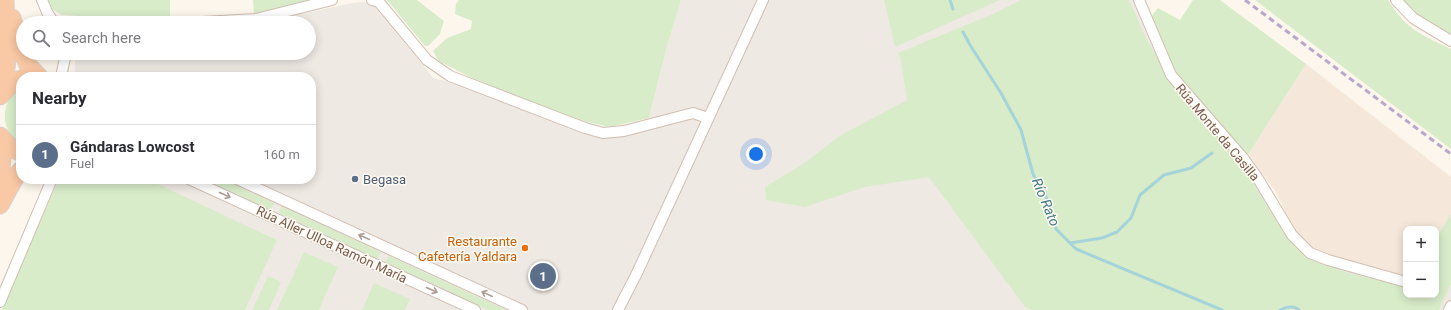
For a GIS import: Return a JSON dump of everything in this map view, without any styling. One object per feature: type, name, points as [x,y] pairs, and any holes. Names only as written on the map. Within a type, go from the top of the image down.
[{"type":"highway","points":[[5,0],[16,32]]},
{"type":"highway","points":[[2,93],[7,58],[5,0]]},
{"type":"highway","points":[[26,60],[34,72]]},
{"type":"highway","points":[[2,93],[16,81]]},
{"type":"highway","points":[[2,138],[10,147],[16,150]]},
{"type":"highway","points":[[0,178],[2,138]]},
{"type":"highway","points":[[0,205],[16,176]]},
{"type":"street","points":[[42,0],[50,16]]},
{"type":"street","points":[[268,16],[332,0]]},
{"type":"street","points":[[372,0],[379,2],[427,60],[450,76],[585,128],[603,133],[624,131],[693,114],[708,118]]},
{"type":"street","points":[[618,310],[637,273],[763,0]]},
{"type":"street","name":"Rúa Monte da Casilla","points":[[1139,0],[1171,75],[1257,177],[1292,235],[1310,253],[1328,260],[1403,281]]},
{"type":"street","points":[[1396,0],[1413,18],[1451,41]]},
{"type":"street","points":[[62,72],[65,60]]},
{"type":"street","points":[[0,302],[50,184]]},
{"type":"street","name":"Rúa Aller Ulloa Ramón María","points":[[200,184],[475,310]]},
{"type":"street","name":"Rúa Aller Ulloa Ramón María","points":[[248,184],[522,310]]},
{"type":"street","points":[[1449,310],[1451,306]]},
{"type":"shaded area","points":[[681,0],[1134,0],[1303,250],[1403,285],[1403,298],[1439,298],[1439,233],[1451,214],[1451,310],[2,310],[57,184],[316,184],[316,72],[75,72],[75,60],[316,60],[316,16],[292,16],[363,2],[374,5],[387,17],[433,78],[460,85],[578,131],[607,136],[646,131],[668,43]]},
{"type":"shaded area","points":[[1306,64],[1451,177],[1451,214],[1439,233],[1439,226],[1403,226],[1403,277],[1313,251],[1296,235],[1276,192],[1248,155]]},
{"type":"green space","points":[[48,0],[170,0],[170,16],[62,15],[52,9]]},
{"type":"green space","points":[[253,0],[311,0],[254,15]]},
{"type":"green space","points":[[387,0],[417,0],[444,21],[440,34],[428,46],[425,46]]},
{"type":"green space","points":[[459,0],[681,0],[668,43],[649,118],[610,127],[569,118],[470,77],[439,61],[433,51],[447,38],[471,29],[472,21],[455,14],[456,4]]},
{"type":"green space","points":[[884,0],[1000,0],[895,47]]},
{"type":"green space","points":[[1021,0],[1129,0],[1146,38],[1170,80],[1246,172],[1272,214],[1302,254],[1348,273],[1403,285],[1403,298],[1439,298],[1439,233],[1451,214],[1451,284],[1439,310],[1032,310],[1025,307],[929,177],[865,187],[805,207],[766,200],[765,187],[803,164],[841,135],[907,100],[901,61],[898,53],[993,14]]},
{"type":"green space","points":[[1193,0],[1220,0],[1306,64],[1248,155],[1211,118],[1177,76],[1150,18],[1158,8],[1180,20]]},
{"type":"green space","points":[[1255,0],[1388,0],[1408,25],[1422,35],[1451,49],[1451,149]]},
{"type":"green space","points":[[1403,0],[1451,0],[1451,36],[1418,16]]},
{"type":"green space","points":[[16,92],[16,141],[7,129],[5,116],[8,102]]},
{"type":"green space","points":[[57,184],[158,184],[277,240],[245,310],[2,310]]},
{"type":"green space","points":[[215,184],[233,184],[274,203],[271,210]]},
{"type":"green space","points":[[282,206],[380,252],[377,259],[279,213]]},
{"type":"green space","points":[[304,252],[338,267],[319,310],[277,310]]},
{"type":"green space","points":[[389,256],[506,310],[488,310],[385,262]]},
{"type":"green space","points":[[268,276],[281,282],[269,310],[252,310]]},
{"type":"green space","points":[[374,283],[410,299],[405,310],[362,310]]},
{"type":"waterway","name":"Río Rato","points":[[950,0],[953,9]]},
{"type":"waterway","name":"Río Rato","points":[[963,32],[1001,93],[1021,130],[1033,174],[1050,204],[1056,229],[1076,249],[1222,310]]},
{"type":"waterway","points":[[1070,243],[1102,238],[1117,232],[1131,218],[1140,195],[1164,175],[1191,168],[1212,153]]},
{"type":"waterway","name":"Río Rato","points":[[1280,310],[1290,307],[1294,307],[1299,310]]},
{"type":"railway","points":[[1245,0],[1451,154]]},
{"type":"place","name":"Begasa","points":[[355,179]]},
{"type":"place","name":"Restaurante Cafetería Yaldara","points":[[525,248]]},
{"type":"place","name":"Gándaras Lowcost","points":[[543,276]]}]
